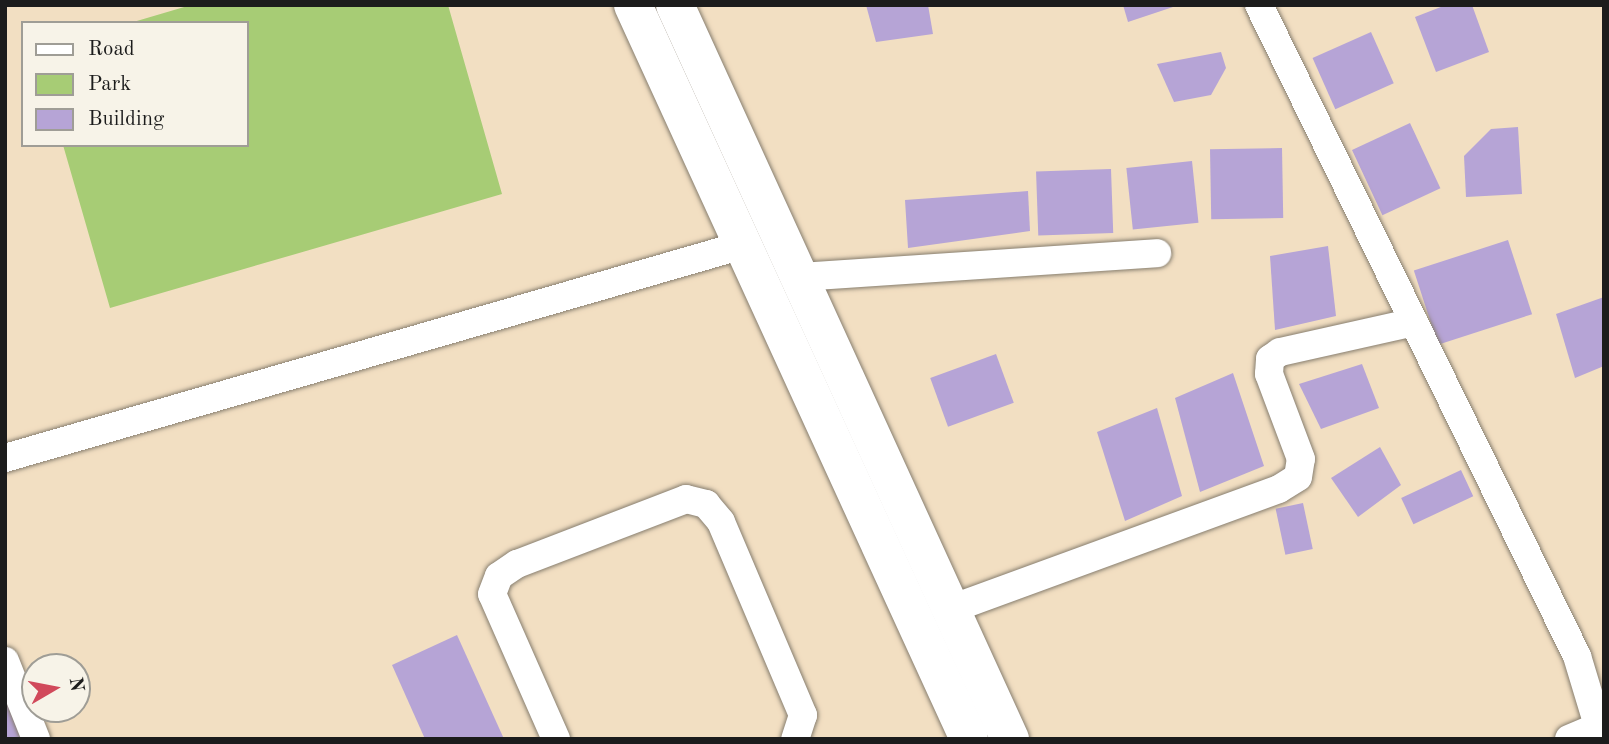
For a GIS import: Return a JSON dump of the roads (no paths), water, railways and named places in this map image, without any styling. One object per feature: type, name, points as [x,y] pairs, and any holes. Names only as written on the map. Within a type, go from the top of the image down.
[{"type":"highway","points":[[633,5],[743,245],[960,736]]},
{"type":"highway","points":[[675,5],[1005,727]]},
{"type":"street","points":[[1259,5],[1577,656],[1601,729],[1569,739]]},
{"type":"street","points":[[5,458],[743,245]]},
{"type":"street","points":[[799,277],[1157,253]]},
{"type":"street","points":[[951,609],[1279,489],[1298,477],[1301,459],[1269,374],[1270,359],[1280,352],[1414,322]]},
{"type":"street","points":[[556,739],[492,594],[499,576],[517,564],[686,499],[706,504],[721,522],[803,715],[795,739]]},
{"type":"street","points":[[5,661],[36,739]]},
{"type":"street","points":[[960,736],[1005,727]]}]
